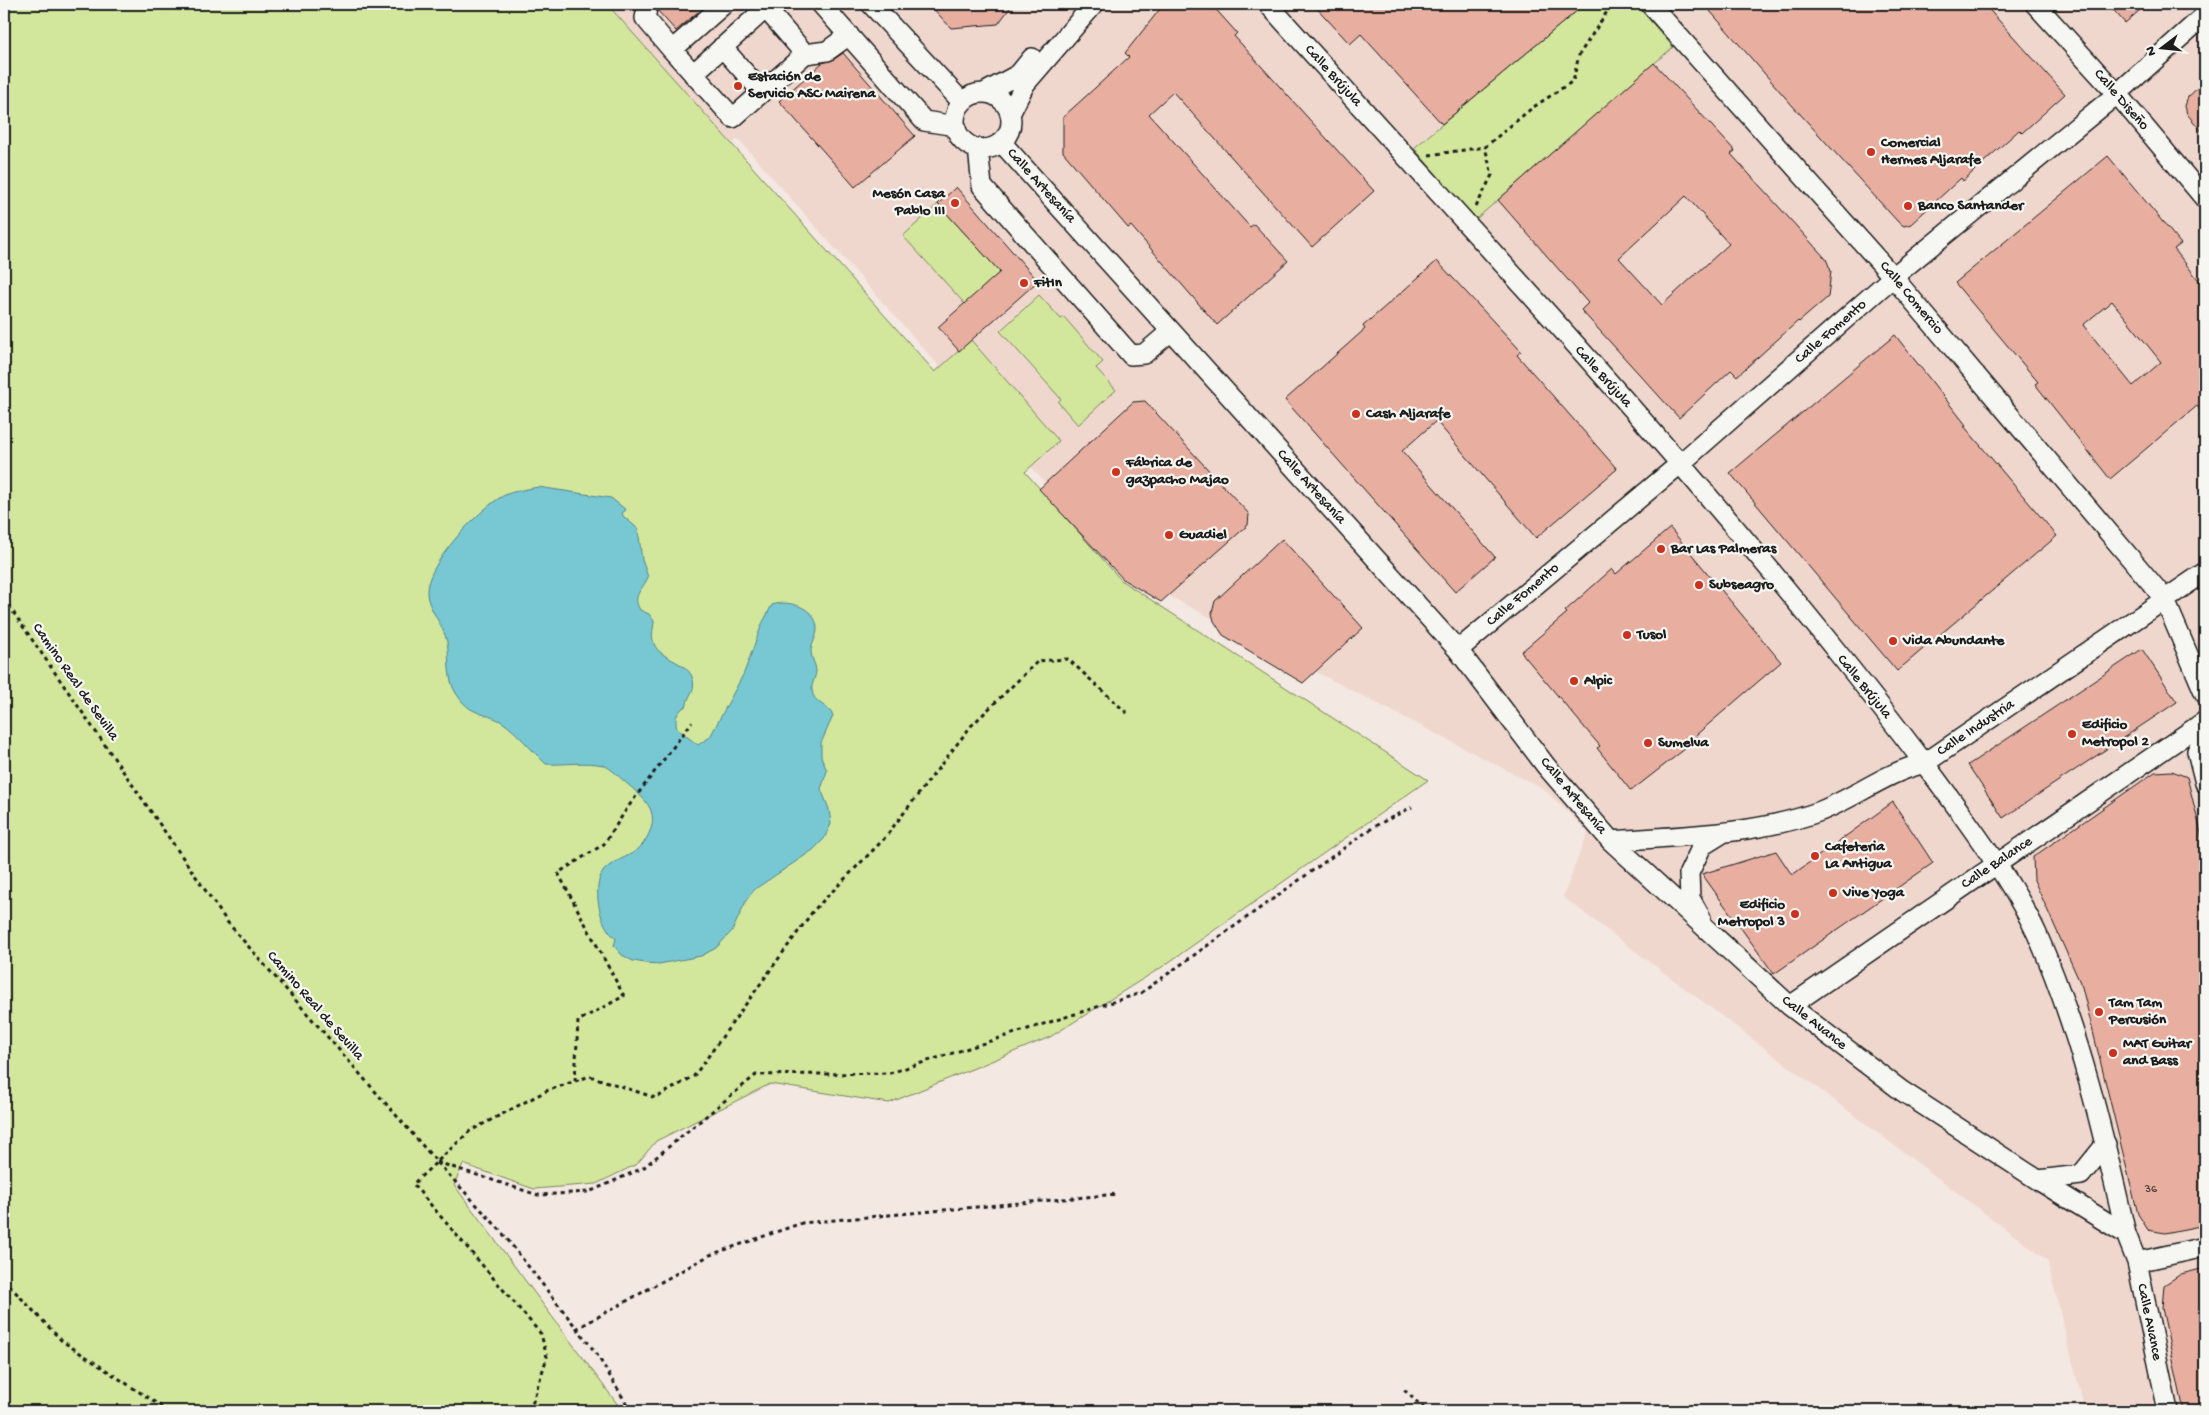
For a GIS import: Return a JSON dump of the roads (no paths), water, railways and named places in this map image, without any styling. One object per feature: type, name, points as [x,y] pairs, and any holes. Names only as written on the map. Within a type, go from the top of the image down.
[{"type":"street","points":[[648,4],[646,18],[733,118],[805,54],[827,50],[849,35]]},
{"type":"street","points":[[821,4],[924,121],[956,126]]},
{"type":"street","points":[[871,4],[962,102]]},
{"type":"street","points":[[1082,4],[1019,74],[984,93],[968,97],[962,102],[957,110],[956,126],[960,137],[966,144],[978,148],[993,147],[1001,142],[1010,129],[1010,114],[1025,84],[1094,4]]},
{"type":"street","name":"Calle Brújula","points":[[1268,4],[1681,463],[1788,591],[1925,763]]},
{"type":"street","name":"Calle Comercio","points":[[1650,4],[1893,277],[2164,598],[2205,694]]},
{"type":"street","name":"Calle Diseño","points":[[2035,4],[2117,94],[2205,198]]},
{"type":"street","points":[[693,74],[764,6],[805,54]]},
{"type":"street","points":[[672,50],[714,8]]},
{"type":"street","name":"Calle Fomento","points":[[1458,650],[1681,463],[1893,277],[2117,94],[2205,15]]},
{"type":"street","points":[[722,47],[762,92]]},
{"type":"street","points":[[984,93],[1000,99],[1010,114]]},
{"type":"street","name":"Calle Artesanía","points":[[1001,142],[1458,650],[1546,766],[1610,841]]},
{"type":"street","points":[[978,148],[982,186],[1130,355],[1144,354],[1171,331]]},
{"type":"street","name":"Calle Industria","points":[[1610,841],[1744,830],[1818,812],[1907,767],[1925,763],[2164,598],[2205,572]]},
{"type":"street","name":"Calle Balance","points":[[1790,1006],[2205,721]]},
{"type":"street","points":[[2205,734],[2197,751],[2205,783]]},
{"type":"street","name":"Calle Avance","points":[[1925,763],[1996,863],[2036,932],[2075,1033],[2106,1144],[2126,1234],[2137,1262],[2168,1411]]},
{"type":"street","name":"Calle Industria","points":[[1708,931],[1690,898],[1689,872],[1702,846],[1724,832]]},
{"type":"street","name":"Calle Avance","points":[[1610,841],[1790,1006],[1902,1091],[2038,1180],[2126,1234]]},
{"type":"street","points":[[2038,1180],[2081,1174],[2106,1144]]},
{"type":"street","points":[[2137,1262],[2205,1247]]},
{"type":"water","points":[[538,487],[611,498],[626,510],[622,513],[623,516],[638,529],[642,560],[648,577],[637,596],[638,605],[640,610],[649,614],[654,621],[652,635],[655,647],[685,668],[693,680],[694,684],[687,705],[677,715],[676,725],[677,729],[698,745],[710,737],[744,673],[762,624],[772,605],[779,603],[794,604],[807,611],[816,622],[817,632],[811,652],[816,671],[812,690],[815,698],[833,716],[821,743],[821,756],[827,771],[821,789],[829,809],[831,824],[824,839],[813,850],[755,889],[747,899],[732,931],[716,948],[701,956],[659,964],[633,961],[622,955],[614,946],[616,938],[610,933],[602,918],[598,900],[601,875],[609,866],[639,849],[652,824],[650,808],[640,795],[603,765],[589,763],[546,764],[508,726],[468,707],[454,690],[449,670],[447,642],[443,629],[430,605],[427,593],[434,569],[465,528],[488,506],[507,494]]},
{"type":"tunnel","points":[[703,4],[706,7]]},
{"type":"place","name":"Estación de Servicio ASC Mairena","points":[[738,86]]},
{"type":"place","name":"Comercial Hermes Aljarafe","points":[[1871,152]]},
{"type":"place","name":"Mesón Casa Pablo III","points":[[955,203]]},
{"type":"place","name":"Banco Santander","points":[[1908,206]]},
{"type":"place","name":"FitIn","points":[[1024,283]]},
{"type":"place","name":"Cash Aljarafe","points":[[1356,414]]},
{"type":"place","name":"Fábrica de gazpacho Majao","points":[[1116,472]]},
{"type":"place","name":"Guadiel","points":[[1169,535]]},
{"type":"place","name":"Bar Las Palmeras","points":[[1661,549]]},
{"type":"place","name":"Subseagro","points":[[1699,585]]},
{"type":"place","name":"Tusol","points":[[1627,635]]},
{"type":"place","name":"Vida Abundante","points":[[1893,641]]},
{"type":"place","name":"Alpic","points":[[1574,681]]},
{"type":"place","name":"Edificio Metropol 2","points":[[2072,734]]},
{"type":"place","name":"Sumelva","points":[[1648,743]]},
{"type":"place","name":"Cafeteria La Antigua","points":[[1815,856]]},
{"type":"place","name":"Vive Yoga","points":[[1833,893]]},
{"type":"place","name":"Edificio Metropol 3","points":[[1795,914]]},
{"type":"place","name":"Tam Tam Percusión","points":[[2099,1012]]},
{"type":"place","name":"MAT Guitar and Bass","points":[[2113,1053]]}]
